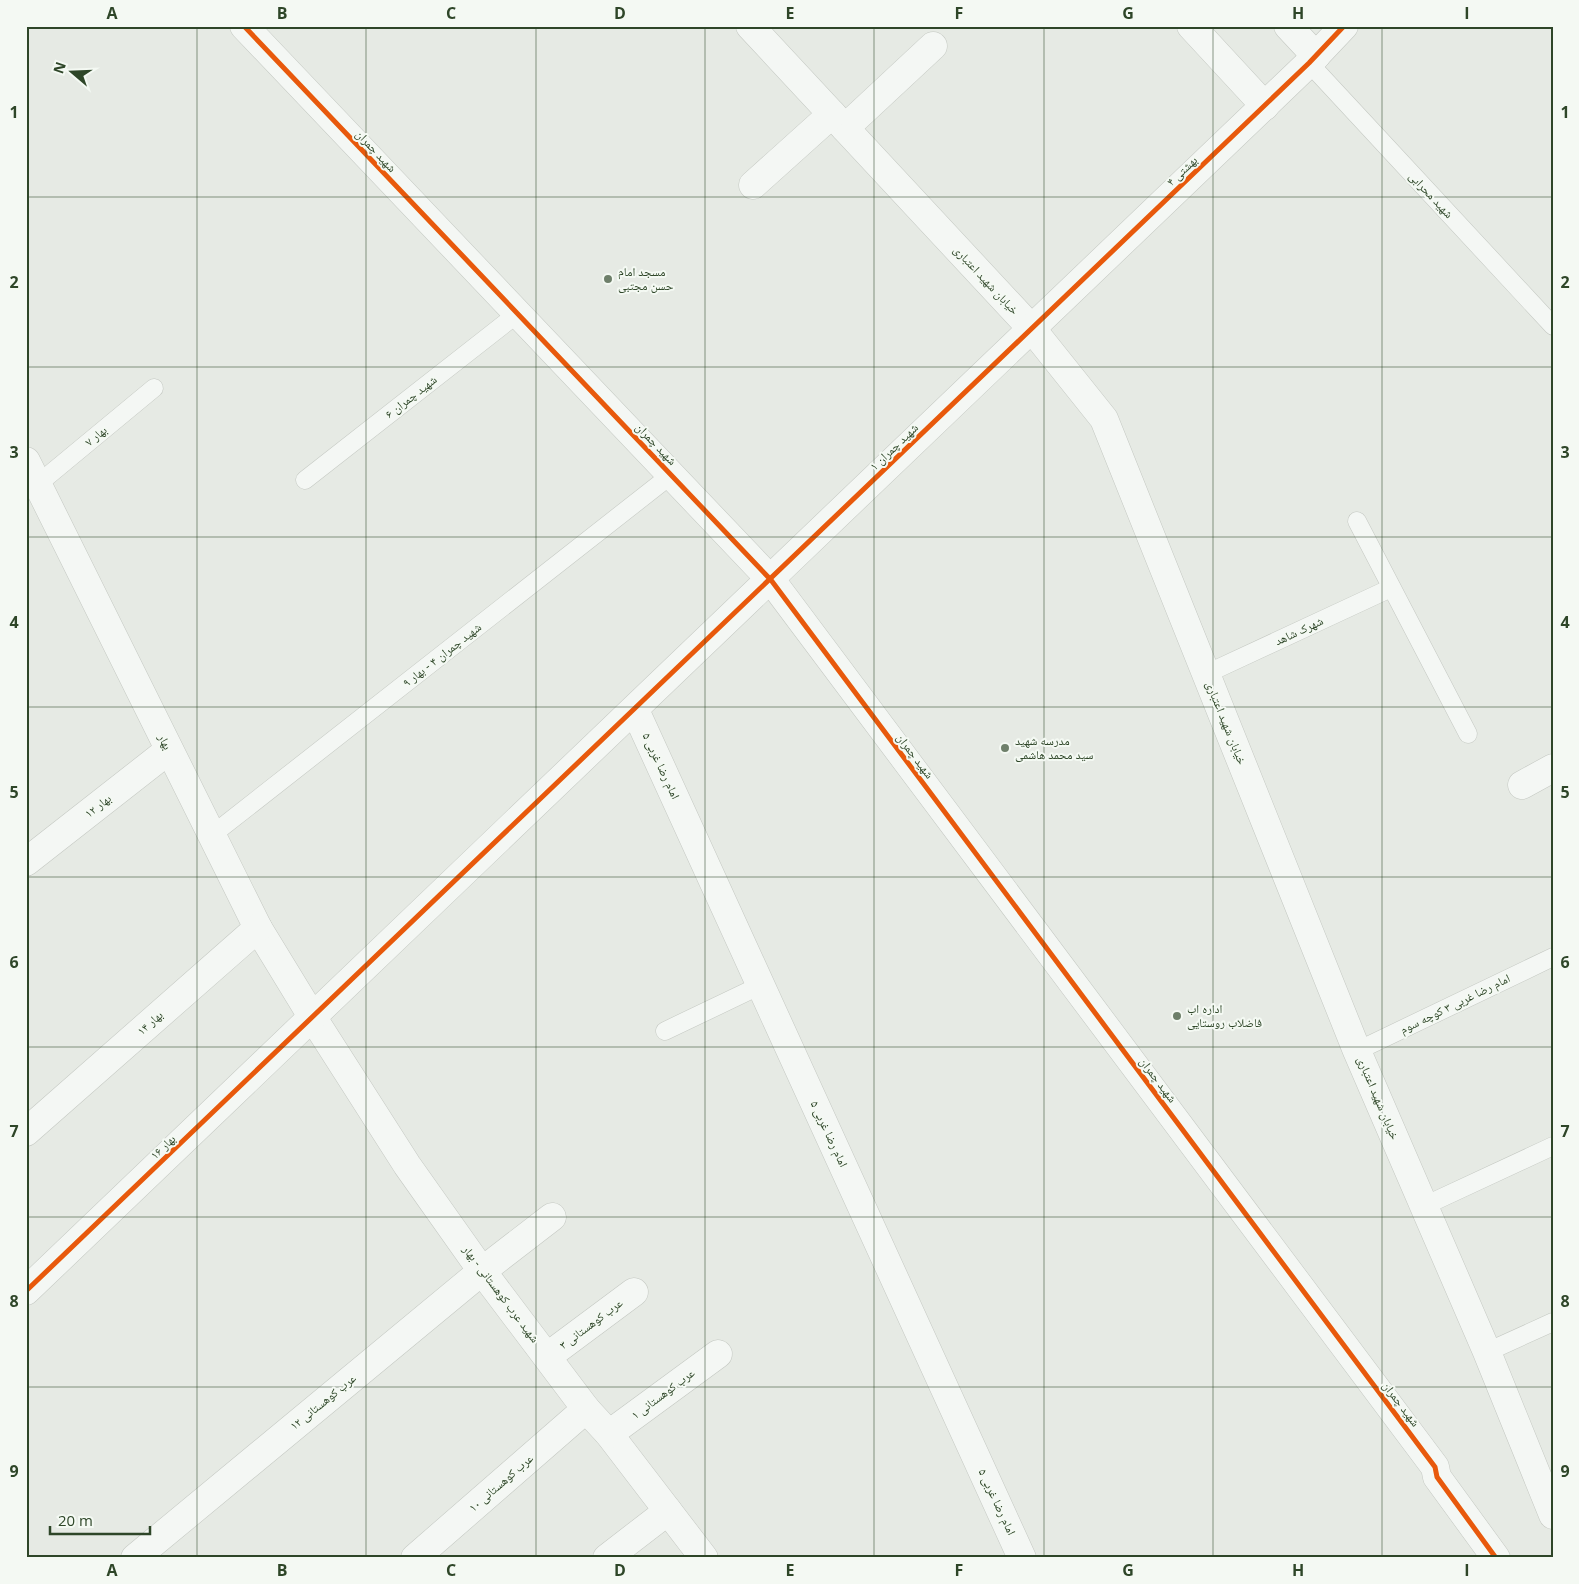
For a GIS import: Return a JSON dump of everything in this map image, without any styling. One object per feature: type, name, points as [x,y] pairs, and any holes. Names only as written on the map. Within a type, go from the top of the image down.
[{"type":"street","name":"شهید چمران","points":[[244,26],[771,580],[1435,1466],[1437,1477],[1496,1558]]},
{"type":"street","name":"خیابان شهید اعتباری","points":[[750,26],[1032,329],[1104,418],[1357,1051],[1487,1352],[1553,1514]]},
{"type":"street","points":[[1191,26],[1265,106]]},
{"type":"street","points":[[1288,26],[1313,60]]},
{"type":"street","name":"بهشتی ۴","points":[[1032,329],[1313,60],[1344,26]]},
{"type":"street","points":[[753,186],[933,46]]},
{"type":"street","name":"شهید چمران ۱","points":[[635,710],[1032,329]]},
{"type":"street","name":"بهار","points":[[30,480],[258,928],[313,1018]]},
{"type":"street","name":"امام رضا غربی ۵","points":[[635,710],[1022,1558]]},
{"type":"street","name":"بهار ۱۶","points":[[26,1291],[635,710]]},
{"type":"street","name":"بهار ۱۲","points":[[26,862],[169,750]]},
{"type":"street","points":[[1522,785],[1553,768]]},
{"type":"street","name":"بهار ۱۴","points":[[34,1125],[258,928]]},
{"type":"street","name":"شهید عرب کوهستانی - بهار","points":[[313,1018],[407,1165],[482,1271],[548,1356],[586,1409],[610,1434],[704,1558]]},
{"type":"street","name":"عرب کوهستانی ۱۲","points":[[135,1558],[163,1532],[482,1271],[552,1217]]},
{"type":"street","name":"عرب کوهستانی ۳","points":[[548,1356],[634,1292]]},
{"type":"street","name":"۱ عرب کوهستانی","points":[[610,1434],[718,1354]]},
{"type":"street","name":"عرب کوهستانی ۱۰","points":[[415,1558],[586,1409]]},
{"type":"street","name":"شهید چمران","points":[[1435,1466],[1445,1471],[1513,1558]]},
{"type":"street","points":[[607,1558],[668,1511]]},
{"type":"lane","name":"شهید محرابی","points":[[1313,60],[1553,326]]},
{"type":"lane","name":"شهید چمران ۶","points":[[305,480],[518,314]]},
{"type":"lane","name":"بهار ۷","points":[[30,480],[154,388]]},
{"type":"lane","name":"شهید چمران ۴ - بهار ۹","points":[[212,835],[671,475]]},
{"type":"lane","points":[[1357,521],[1468,734]]},
{"type":"lane","name":"شهرک شاهد","points":[[1206,674],[1391,588]]},
{"type":"lane","name":"امام رضا غربی ۳ کوچه سوم","points":[[1357,1051],[1553,957]]},
{"type":"lane","points":[[665,1031],[761,986]]},
{"type":"lane","points":[[1424,1206],[1553,1146]]},
{"type":"lane","points":[[1487,1352],[1553,1322]]},
{"type":"cycle path","points":[[244,26],[771,580],[1435,1467],[1437,1477],[1496,1558]]},
{"type":"cycle path","points":[[26,1291],[1309,63],[1344,26]]},
{"type":"place","name":"مسجد امام حسن مجتبی","points":[[608,279]]},
{"type":"place","name":"مدرسه شهید سید محمد هاشمی","points":[[1005,748]]},
{"type":"place","name":"اداره اب فاضلاب روستایی","points":[[1177,1016]]}]
